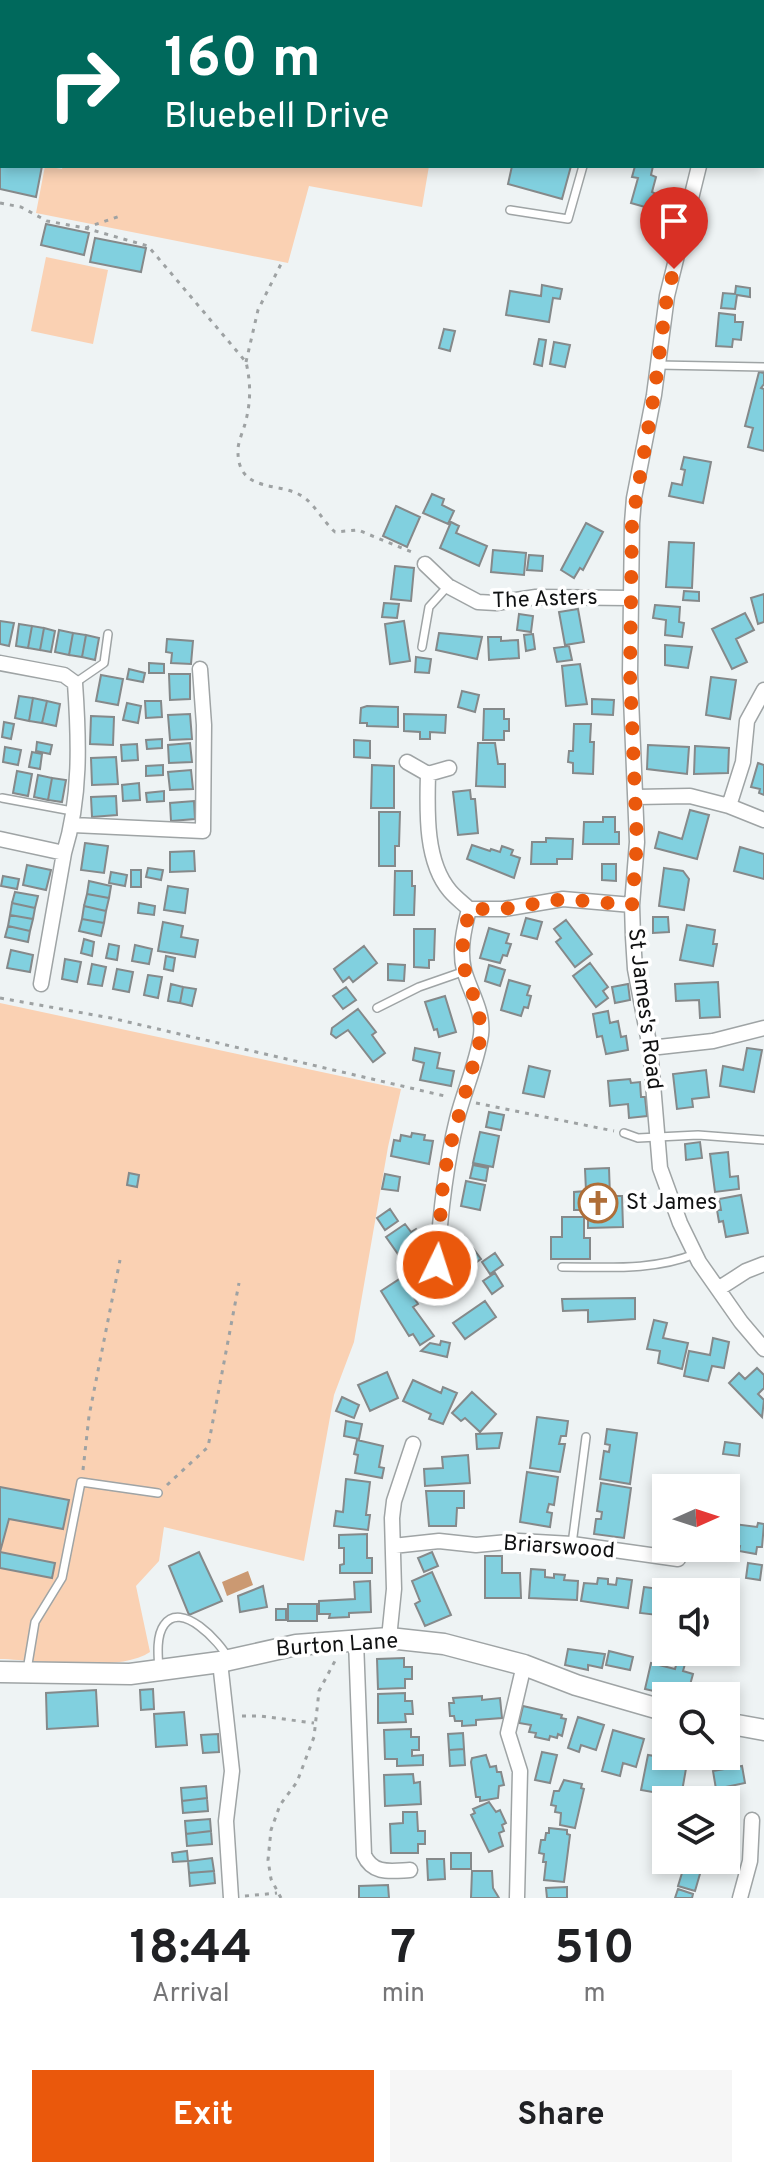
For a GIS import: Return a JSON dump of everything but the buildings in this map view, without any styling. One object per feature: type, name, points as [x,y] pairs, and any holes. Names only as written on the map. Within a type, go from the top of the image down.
[{"type":"street","name":"St James's Road","points":[[699,168],[667,296],[634,498],[630,598],[637,856],[632,905],[635,969],[650,1048],[660,1168],[668,1197],[695,1254],[764,1349]]},
{"type":"street","name":"The Asters","points":[[425,564],[448,586],[468,598],[496,603],[536,597],[630,598]]},
{"type":"street","points":[[0,663],[64,675],[75,683],[78,719],[74,818],[64,853],[41,984]]},
{"type":"street","points":[[74,818],[203,831],[204,725],[200,669]]},
{"type":"street","points":[[729,806],[740,777],[747,721],[764,690]]},
{"type":"street","points":[[407,762],[428,774],[449,768]]},
{"type":"street","points":[[428,774],[427,811],[435,861],[449,890],[469,909],[504,909],[563,899],[632,905]]},
{"type":"street","points":[[636,797],[690,796],[729,806],[764,820]]},
{"type":"street","points":[[0,839],[64,853]]},
{"type":"street","points":[[437,1265],[442,1193],[462,1100],[476,1057],[481,1024],[462,950],[469,909]]},
{"type":"street","points":[[650,1048],[713,1041],[764,1028]]},
{"type":"street","points":[[718,1289],[746,1271],[764,1264]]},
{"type":"street","points":[[389,1638],[394,1589],[394,1501],[413,1444]]},
{"type":"street","name":"Briarswood","points":[[393,1546],[439,1541],[476,1545],[519,1541],[572,1544],[652,1555]]},
{"type":"street","name":"Burton Lane","points":[[0,1672],[130,1674],[224,1661],[296,1645],[389,1638],[444,1644],[524,1665],[576,1685],[652,1707]]},
{"type":"street","points":[[356,1641],[364,1855],[369,1865],[380,1870],[410,1870]]},
{"type":"street","points":[[224,1661],[232,1771],[226,1821],[231,1897]]},
{"type":"street","points":[[517,1898],[520,1771],[508,1733],[524,1665]]},
{"type":"street","points":[[740,1726],[764,1730]]},
{"type":"street","points":[[740,1898],[750,1861],[752,1820]]},
{"type":"lane","points":[[510,210],[568,219],[582,168]]},
{"type":"lane","points":[[658,365],[764,367]]},
{"type":"lane","points":[[422,647],[429,607],[448,586]]},
{"type":"lane","points":[[75,683],[104,663],[108,634]]},
{"type":"lane","points":[[2,798],[74,818]]},
{"type":"lane","points":[[377,1008],[419,987],[465,971]]},
{"type":"lane","points":[[624,1133],[638,1138],[698,1135],[764,1140]]},
{"type":"lane","points":[[562,1267],[637,1267],[669,1263],[695,1254]]},
{"type":"lane","points":[[572,1544],[586,1437]]},
{"type":"lane","points":[[27,1672],[35,1622],[62,1578],[81,1482],[158,1493]]},
{"type":"lane","points":[[159,1670],[162,1627],[169,1620],[179,1618],[199,1625],[222,1646],[224,1661]]},
{"type":"path","points":[[0,203],[21,207],[47,221],[148,246],[246,362]]},
{"type":"path","points":[[85,228],[123,215]]},
{"type":"path","points":[[282,262],[258,310],[246,362],[251,385],[248,414],[238,448],[242,469],[258,485],[292,491],[306,499],[335,532],[358,530],[423,556],[425,564]]},
{"type":"path","points":[[0,998],[111,1018],[462,1100],[624,1133]]},
{"type":"path","points":[[81,1482],[89,1416],[120,1260]]},
{"type":"path","points":[[158,1493],[208,1447],[239,1283]]},
{"type":"path","points":[[281,1898],[271,1879],[268,1860],[271,1830],[280,1805],[297,1782],[314,1737],[319,1691],[341,1650],[356,1641]]},
{"type":"path","points":[[226,1717],[260,1716],[315,1723]]},
{"type":"path","points":[[231,1897],[277,1893]]},
{"type":"shaded area","points":[[45,168],[429,168],[422,207],[309,186],[288,263],[36,213]]},
{"type":"shaded area","points":[[46,257],[108,270],[93,344],[31,331]]},
{"type":"shaded area","points":[[0,1003],[401,1089],[354,1342],[334,1395],[304,1561],[164,1527],[159,1561],[136,1586],[150,1652],[119,1662],[78,1664],[0,1659]]},
{"type":"shaded area","points":[[248,1571],[253,1585],[227,1596],[222,1582]]},
{"type":"place","name":"St James","points":[[598,1203]]},
{"type":"route","points":[[437,1265],[448,1154],[481,1037],[479,1012],[465,971],[462,950],[469,909],[504,909],[563,899],[632,905],[637,842],[630,674],[632,523],[667,296],[674,269]]}]
